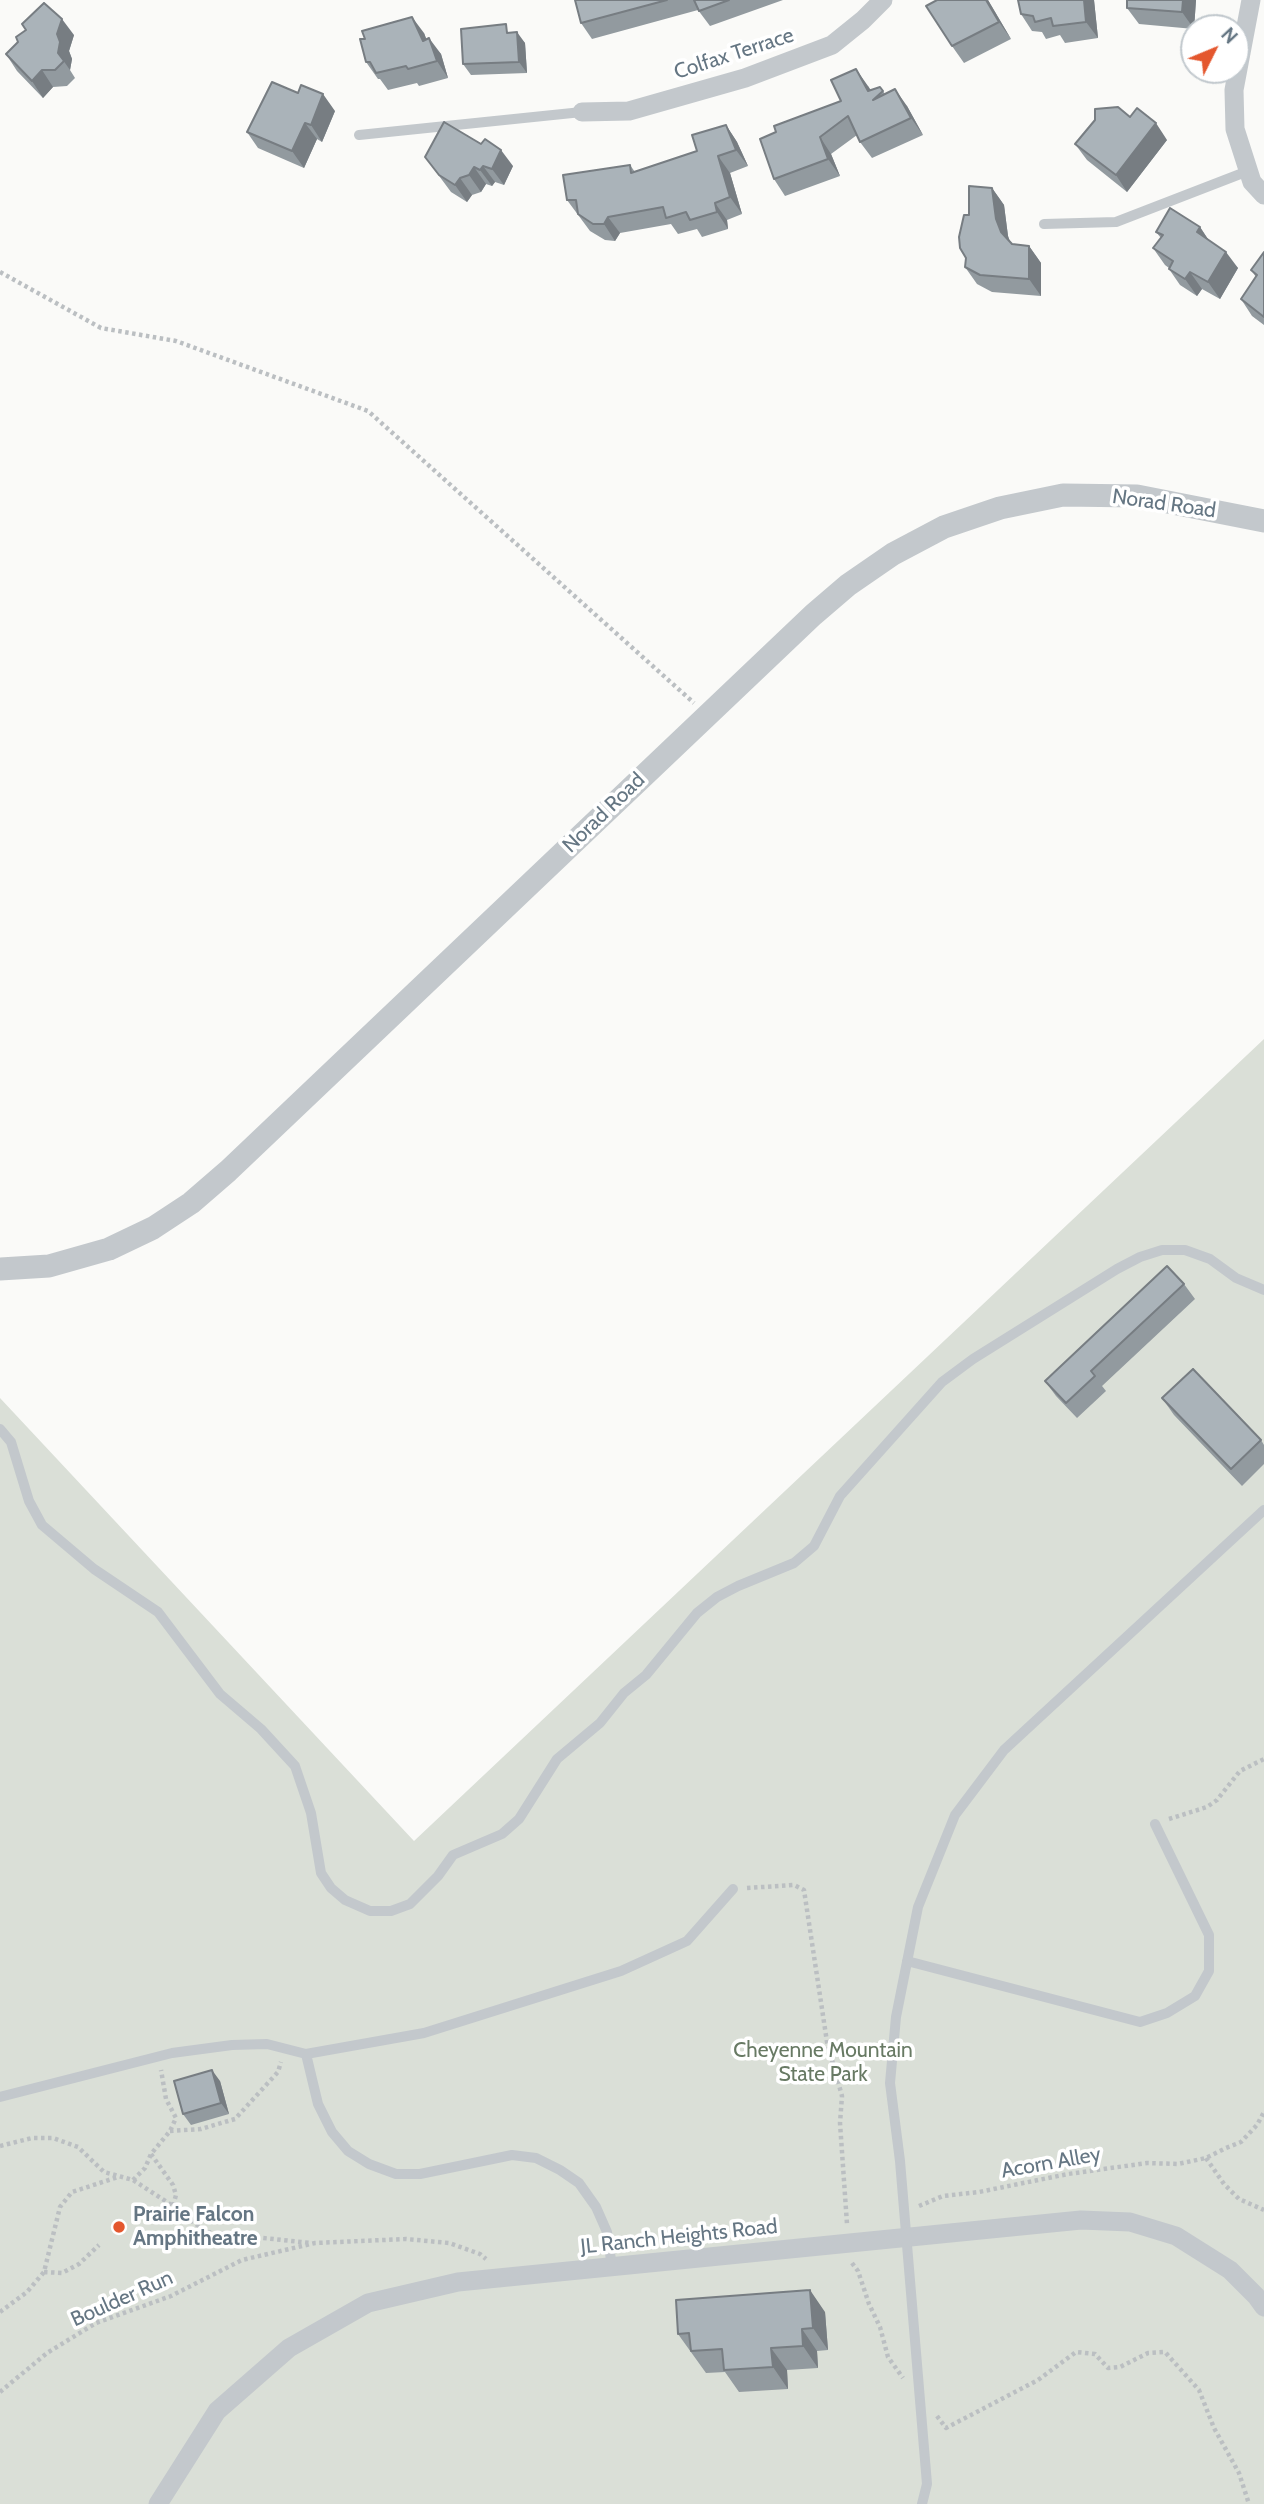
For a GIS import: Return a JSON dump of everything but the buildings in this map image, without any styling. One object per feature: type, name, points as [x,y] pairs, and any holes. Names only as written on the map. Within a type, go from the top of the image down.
[{"type":"street","name":"Colfax Terrace","points":[[582,112],[629,111],[770,69],[832,45],[883,0]]},
{"type":"street","points":[[1251,0],[1234,90],[1235,130],[1252,182],[1264,195]]},
{"type":"street","name":"Norad Road","points":[[0,1269],[49,1266],[109,1249],[153,1228],[191,1203],[228,1171],[813,615],[848,585],[894,554],[944,527],[1000,508],[1063,495],[1137,496],[1264,521]]},
{"type":"street","name":"JL Ranch Heights Road","points":[[158,2504],[218,2411],[289,2348],[368,2303],[458,2282],[1081,2220],[1130,2222],[1176,2235],[1230,2270],[1264,2307]]},
{"type":"lane","points":[[359,135],[582,112]]},
{"type":"lane","points":[[1044,224],[1116,222],[1248,171]]},
{"type":"lane","points":[[0,1429],[11,1442],[30,1501],[42,1525],[94,1569],[158,1612],[220,1694],[261,1729],[295,1766],[311,1813],[321,1873],[331,1888],[345,1900],[370,1911],[391,1911],[410,1904],[438,1876],[453,1855],[502,1834],[519,1819],[557,1759],[600,1723],[624,1693],[646,1675],[698,1613],[716,1597],[793,1563],[814,1546],[840,1496],[942,1382],[973,1359],[1117,1269],[1140,1257],[1162,1250],[1185,1251],[1210,1259],[1236,1278],[1264,1290]]},
{"type":"lane","points":[[922,2504],[927,2484],[890,2083],[896,2017],[918,1907],[955,1815],[1004,1750],[1264,1510]]},
{"type":"lane","points":[[907,1961],[1140,2022],[1167,2013],[1195,1996],[1209,1971],[1209,1935],[1155,1824]]},
{"type":"lane","points":[[0,2097],[159,2056],[232,2045],[267,2044],[306,2054],[424,2033],[621,1971],[687,1941],[733,1889]]},
{"type":"lane","points":[[306,2054],[318,2104],[332,2132],[348,2151],[369,2164],[396,2174],[420,2174],[512,2155],[536,2158],[579,2183],[596,2207],[607,2232],[612,2267]]},
{"type":"path","points":[[0,272],[101,328],[176,341],[368,411],[707,715]]},
{"type":"path","points":[[1155,1824],[1207,1807],[1217,1800],[1240,1770],[1264,1759]]},
{"type":"path","points":[[170,2131],[201,2129],[235,2119],[278,2072],[285,2048]]},
{"type":"path","points":[[133,2180],[145,2168],[151,2154],[170,2131],[176,2118],[166,2099],[159,2056]]},
{"type":"path","name":"Acorn Alley","points":[[903,2207],[920,2206],[943,2196],[979,2192],[1068,2174],[1147,2163],[1178,2164],[1206,2158],[1241,2142],[1264,2112]]},
{"type":"path","points":[[0,2146],[32,2138],[53,2138],[78,2147],[104,2172],[133,2180],[206,2232],[315,2244]]},
{"type":"path","points":[[151,2154],[173,2185],[176,2195],[173,2206]]},
{"type":"path","points":[[1206,2158],[1224,2184],[1239,2199],[1264,2210]]},
{"type":"path","points":[[0,2312],[27,2292],[44,2272],[60,2207],[72,2192],[119,2176]]},
{"type":"path","points":[[848,2224],[860,2221]]},
{"type":"path","name":"Boulder Run","points":[[0,2392],[47,2353],[96,2323],[170,2296],[242,2260],[315,2244],[406,2239],[449,2244],[480,2254],[509,2277]]},
{"type":"path","points":[[44,2272],[62,2273],[79,2264],[99,2245]]},
{"type":"green space","name":"Cheyenne Mountain State Park","points":[[1264,1039],[1264,2504],[0,2504],[0,1398],[414,1841]]},
{"type":"place","name":"Prairie Falcon Amphitheatre","points":[[119,2227]]}]
